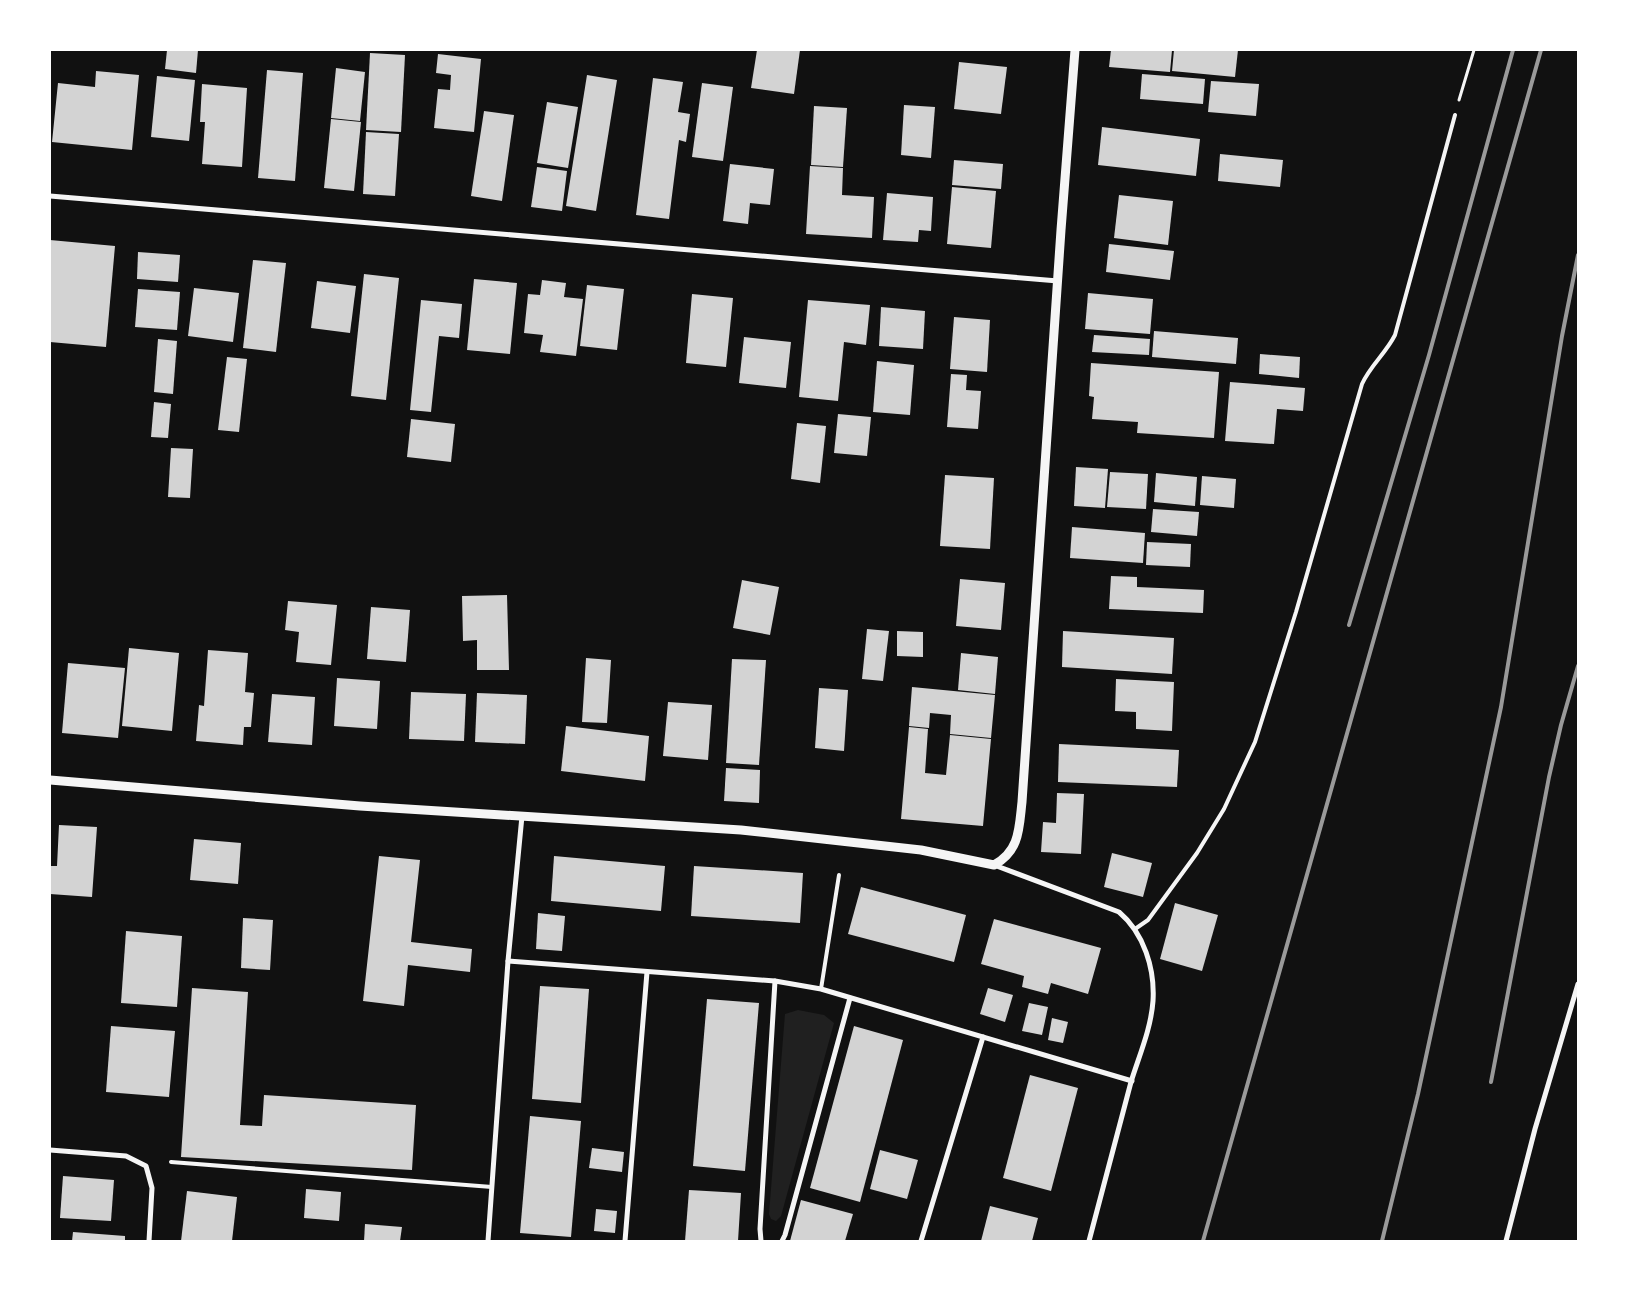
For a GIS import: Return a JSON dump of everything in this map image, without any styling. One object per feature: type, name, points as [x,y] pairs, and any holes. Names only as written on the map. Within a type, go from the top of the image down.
[{"type":"street","points":[[994,865],[1013,849],[1017,837],[1022,802],[1075,50]]},
{"type":"street","points":[[50,196],[1058,281]]},
{"type":"street","points":[[50,780],[369,807],[741,830],[921,850],[994,865],[1119,912],[1135,929],[1144,946],[1152,984],[1153,1002],[1150,1023],[1089,1241]]},
{"type":"street","points":[[488,1241],[508,961],[522,816]]},
{"type":"street","points":[[508,961],[775,981],[821,989],[1132,1082]]},
{"type":"street","points":[[625,1241],[647,972]]},
{"type":"street","points":[[761,1241],[760,1229],[775,981]]},
{"type":"street","points":[[1506,1241],[1535,1129],[1578,984]]},
{"type":"street","points":[[782,1241],[850,998]]},
{"type":"street","points":[[922,1241],[983,1036]]},
{"type":"street","points":[[50,1150],[126,1156],[146,1166],[152,1188],[149,1241]]},
{"type":"lane","points":[[1135,929],[1148,920],[1197,853],[1224,809],[1255,742],[1362,384],[1366,376],[1388,349],[1395,335],[1455,115]]},
{"type":"lane","points":[[821,989],[839,875]]},
{"type":"lane","points":[[172,1162],[492,1187]]},
{"type":"path","points":[[1455,115],[1474,50]]},
{"type":"shaded area","points":[[798,1010],[824,1015],[834,1023],[781,1216],[776,1221],[771,1219],[769,1214],[785,1014]]},
{"type":"building","points":[[167,50],[198,50],[196,73],[165,69]]},
{"type":"building","points":[[757,50],[800,50],[794,94],[751,88]]},
{"type":"building","points":[[1111,50],[1172,50],[1170,72],[1109,67]]},
{"type":"building","points":[[1174,50],[1238,50],[1235,77],[1172,71]]},
{"type":"building","points":[[370,53],[405,55],[401,132],[366,130]]},
{"type":"building","points":[[438,54],[481,59],[474,132],[434,128],[438,89],[450,90],[451,75],[436,73]]},
{"type":"building","points":[[959,62],[1007,67],[1001,114],[954,109]]},
{"type":"building","points":[[336,68],[365,72],[360,121],[331,118]]},
{"type":"building","points":[[267,70],[303,73],[295,181],[258,178]]},
{"type":"building","points":[[96,71],[139,75],[132,150],[52,142],[58,83],[95,87]]},
{"type":"building","points":[[1142,74],[1205,79],[1203,104],[1140,99]]},
{"type":"building","points":[[587,75],[617,80],[596,211],[566,206]]},
{"type":"building","points":[[157,76],[195,80],[189,141],[151,137]]},
{"type":"building","points":[[653,78],[683,82],[678,112],[690,114],[686,142],[679,140],[669,219],[636,215]]},
{"type":"building","points":[[1211,81],[1259,84],[1256,116],[1208,112]]},
{"type":"building","points":[[702,83],[733,87],[723,161],[692,157]]},
{"type":"building","points":[[202,84],[247,88],[242,167],[202,164],[205,122],[200,122]]},
{"type":"building","points":[[547,102],[578,107],[568,168],[537,163]]},
{"type":"building","points":[[904,105],[935,107],[931,158],[901,155]]},
{"type":"building","points":[[814,106],[847,108],[843,167],[811,165]]},
{"type":"building","points":[[484,111],[514,115],[502,201],[471,196]]},
{"type":"building","points":[[331,119],[361,122],[354,191],[324,188]]},
{"type":"building","points":[[1102,127],[1200,139],[1196,176],[1098,165]]},
{"type":"building","points":[[366,132],[399,134],[395,196],[363,194]]},
{"type":"building","points":[[1220,154],[1283,160],[1280,187],[1218,181]]},
{"type":"building","points":[[954,160],[1003,164],[1001,189],[952,185]]},
{"type":"building","points":[[730,164],[774,169],[770,205],[750,203],[748,224],[723,221]]},
{"type":"building","points":[[810,166],[843,168],[842,195],[874,197],[872,238],[806,234]]},
{"type":"building","points":[[537,167],[567,171],[562,211],[531,207]]},
{"type":"building","points":[[952,187],[996,191],[991,248],[947,244]]},
{"type":"building","points":[[887,193],[933,197],[931,231],[919,230],[918,242],[883,240]]},
{"type":"building","points":[[1119,195],[1173,201],[1168,245],[1114,238]]},
{"type":"building","points":[[50,240],[115,246],[106,347],[50,342]]},
{"type":"building","points":[[1109,244],[1174,251],[1170,280],[1106,272]]},
{"type":"building","points":[[138,252],[180,255],[178,282],[137,279]]},
{"type":"building","points":[[253,260],[286,263],[276,352],[243,348]]},
{"type":"building","points":[[364,274],[399,278],[386,400],[351,396]]},
{"type":"building","points":[[474,279],[517,283],[510,354],[467,350]]},
{"type":"building","points":[[542,280],[566,283],[564,297],[583,299],[576,356],[540,352],[543,335],[524,333],[528,294],[540,295]]},
{"type":"building","points":[[317,281],[356,286],[350,333],[311,328]]},
{"type":"building","points":[[587,285],[624,289],[617,350],[580,346]]},
{"type":"building","points":[[194,288],[239,293],[233,342],[188,336]]},
{"type":"building","points":[[138,289],[180,292],[177,330],[135,327]]},
{"type":"building","points":[[1088,293],[1153,299],[1150,334],[1085,329]]},
{"type":"building","points":[[692,294],[733,298],[726,367],[686,363]]},
{"type":"building","points":[[421,300],[462,304],[459,338],[439,336],[431,412],[410,410]]},
{"type":"building","points":[[808,300],[870,305],[866,345],[844,342],[838,401],[799,397]]},
{"type":"building","points":[[881,307],[925,311],[923,349],[879,346]]},
{"type":"building","points":[[954,317],[990,320],[987,372],[950,369]]},
{"type":"building","points":[[1154,331],[1238,338],[1236,364],[1152,357]]},
{"type":"building","points":[[1094,335],[1150,339],[1149,355],[1092,352]]},
{"type":"building","points":[[744,337],[791,342],[786,388],[739,383]]},
{"type":"building","points":[[158,339],[177,341],[173,394],[154,392]]},
{"type":"building","points":[[1260,354],[1300,357],[1299,378],[1259,374]]},
{"type":"building","points":[[227,357],[247,359],[239,432],[218,430]]},
{"type":"building","points":[[877,361],[914,365],[910,415],[873,412]]},
{"type":"building","points":[[1091,363],[1219,372],[1214,438],[1137,433],[1138,422],[1092,419],[1094,397],[1089,396]]},
{"type":"building","points":[[951,374],[967,375],[966,390],[981,391],[978,429],[947,427]]},
{"type":"building","points":[[1230,382],[1305,388],[1303,411],[1277,409],[1274,444],[1225,441]]},
{"type":"building","points":[[154,402],[171,404],[168,438],[151,437]]},
{"type":"building","points":[[838,414],[871,417],[867,456],[834,453]]},
{"type":"building","points":[[411,419],[455,424],[451,462],[407,457]]},
{"type":"building","points":[[797,423],[826,426],[820,483],[791,479]]},
{"type":"building","points":[[171,448],[193,449],[190,498],[168,497]]},
{"type":"building","points":[[1076,467],[1108,469],[1105,508],[1074,506]]},
{"type":"building","points":[[1110,472],[1148,474],[1146,509],[1107,507]]},
{"type":"building","points":[[1156,473],[1197,477],[1195,506],[1154,502]]},
{"type":"building","points":[[945,475],[994,478],[990,549],[940,546]]},
{"type":"building","points":[[1202,476],[1236,479],[1234,508],[1200,505]]},
{"type":"building","points":[[1153,509],[1199,512],[1197,536],[1151,532]]},
{"type":"building","points":[[1072,527],[1145,533],[1143,563],[1070,558]]},
{"type":"building","points":[[1147,542],[1191,544],[1190,567],[1146,565]]},
{"type":"building","points":[[1111,576],[1137,577],[1137,587],[1204,590],[1203,613],[1109,609]]},
{"type":"building","points":[[960,579],[1005,583],[1001,630],[956,626]]},
{"type":"building","points":[[742,580],[779,587],[770,635],[733,628]]},
{"type":"building","points":[[507,595],[509,670],[477,670],[477,640],[463,641],[462,596]]},
{"type":"building","points":[[288,601],[337,605],[331,665],[296,662],[299,632],[285,630]]},
{"type":"building","points":[[371,607],[410,610],[406,662],[367,659]]},
{"type":"building","points":[[867,629],[889,631],[883,681],[862,679]]},
{"type":"building","points":[[897,631],[923,632],[923,657],[897,656]]},
{"type":"building","points":[[1063,631],[1174,638],[1172,674],[1062,667]]},
{"type":"building","points":[[129,648],[179,653],[172,731],[122,726]]},
{"type":"building","points":[[208,650],[248,653],[245,692],[254,693],[251,727],[244,727],[243,745],[196,741],[199,705],[204,706]]},
{"type":"building","points":[[961,653],[998,657],[995,694],[958,690]]},
{"type":"building","points":[[586,658],[611,660],[607,723],[582,722]]},
{"type":"building","points":[[732,659],[766,660],[759,765],[726,763]]},
{"type":"building","points":[[68,663],[125,668],[118,738],[62,733]]},
{"type":"building","points":[[337,678],[380,681],[377,729],[334,726]]},
{"type":"building","points":[[1116,679],[1174,682],[1172,731],[1136,729],[1136,712],[1115,711]]},
{"type":"building","points":[[912,687],[995,695],[991,738],[950,734],[951,715],[930,713],[929,728],[909,726]]},
{"type":"building","points":[[819,688],[848,690],[844,751],[815,748]]},
{"type":"building","points":[[411,692],[466,694],[464,741],[409,739]]},
{"type":"building","points":[[477,693],[527,695],[525,744],[475,742]]},
{"type":"building","points":[[272,694],[315,697],[312,745],[268,742]]},
{"type":"building","points":[[668,702],[712,705],[708,760],[663,756]]},
{"type":"building","points":[[566,726],[649,736],[645,781],[561,771]]},
{"type":"building","points":[[909,727],[928,729],[925,773],[946,775],[950,735],[991,739],[983,826],[901,819]]},
{"type":"building","points":[[1059,744],[1179,750],[1177,787],[1058,782]]},
{"type":"building","points":[[726,768],[760,770],[759,803],[724,801]]},
{"type":"building","points":[[1057,793],[1084,794],[1081,854],[1041,852],[1043,822],[1056,823]]},
{"type":"building","points":[[59,825],[97,827],[92,897],[50,894],[50,866],[57,866]]},
{"type":"building","points":[[194,839],[241,843],[238,884],[190,880]]},
{"type":"building","points":[[1112,853],[1152,863],[1143,897],[1104,887]]},
{"type":"building","points":[[379,856],[420,860],[411,942],[472,949],[470,972],[408,965],[404,1006],[363,1001]]},
{"type":"building","points":[[554,856],[665,866],[661,911],[551,901]]},
{"type":"building","points":[[694,866],[803,873],[800,923],[691,916]]},
{"type":"building","points":[[861,887],[966,915],[954,962],[848,934]]},
{"type":"building","points":[[1175,903],[1218,915],[1202,971],[1160,959]]},
{"type":"building","points":[[538,913],[565,916],[562,951],[536,949]]},
{"type":"building","points":[[243,918],[273,920],[270,970],[241,968]]},
{"type":"building","points":[[994,919],[1101,948],[1088,994],[1051,983],[1048,994],[1022,987],[1024,976],[981,964]]},
{"type":"building","points":[[126,931],[182,936],[177,1007],[121,1003]]},
{"type":"building","points":[[540,986],[589,989],[581,1103],[532,1099]]},
{"type":"building","points":[[192,988],[248,992],[240,1125],[262,1126],[264,1095],[416,1105],[412,1170],[181,1157]]},
{"type":"building","points":[[988,988],[1013,995],[1005,1022],[980,1014]]},
{"type":"building","points":[[707,999],[759,1003],[745,1171],[693,1166]]},
{"type":"building","points":[[1029,1003],[1048,1007],[1042,1035],[1022,1031]]},
{"type":"building","points":[[1052,1018],[1068,1022],[1063,1043],[1048,1040]]},
{"type":"building","points":[[111,1026],[175,1031],[169,1097],[106,1092]]},
{"type":"building","points":[[854,1026],[903,1040],[860,1202],[810,1188]]},
{"type":"building","points":[[1030,1075],[1078,1088],[1051,1191],[1003,1178]]},
{"type":"building","points":[[530,1116],[581,1121],[571,1237],[520,1233]]},
{"type":"building","points":[[592,1148],[624,1152],[622,1172],[589,1168]]},
{"type":"building","points":[[880,1150],[918,1160],[907,1199],[870,1189]]},
{"type":"building","points":[[63,1176],[114,1180],[111,1221],[60,1218]]},
{"type":"building","points":[[306,1189],[341,1192],[339,1221],[304,1218]]},
{"type":"building","points":[[689,1190],[741,1193],[738,1241],[685,1241]]},
{"type":"building","points":[[187,1191],[237,1197],[232,1241],[181,1241]]},
{"type":"building","points":[[801,1200],[853,1214],[845,1241],[790,1241]]},
{"type":"building","points":[[990,1206],[1038,1218],[1032,1241],[981,1241]]},
{"type":"building","points":[[596,1209],[617,1211],[615,1233],[594,1231]]},
{"type":"building","points":[[365,1224],[402,1227],[400,1241],[364,1241]]},
{"type":"building","points":[[73,1232],[125,1236],[125,1241],[72,1241]]},
{"type":"railway","points":[[1349,625],[1429,355],[1513,50]]},
{"type":"railway","points":[[1203,1241],[1541,50]]},
{"type":"railway","points":[[1382,1241],[1418,1094],[1501,707],[1562,336],[1578,255]]},
{"type":"railway","points":[[1491,1082],[1549,777],[1561,725],[1578,666]]}]
